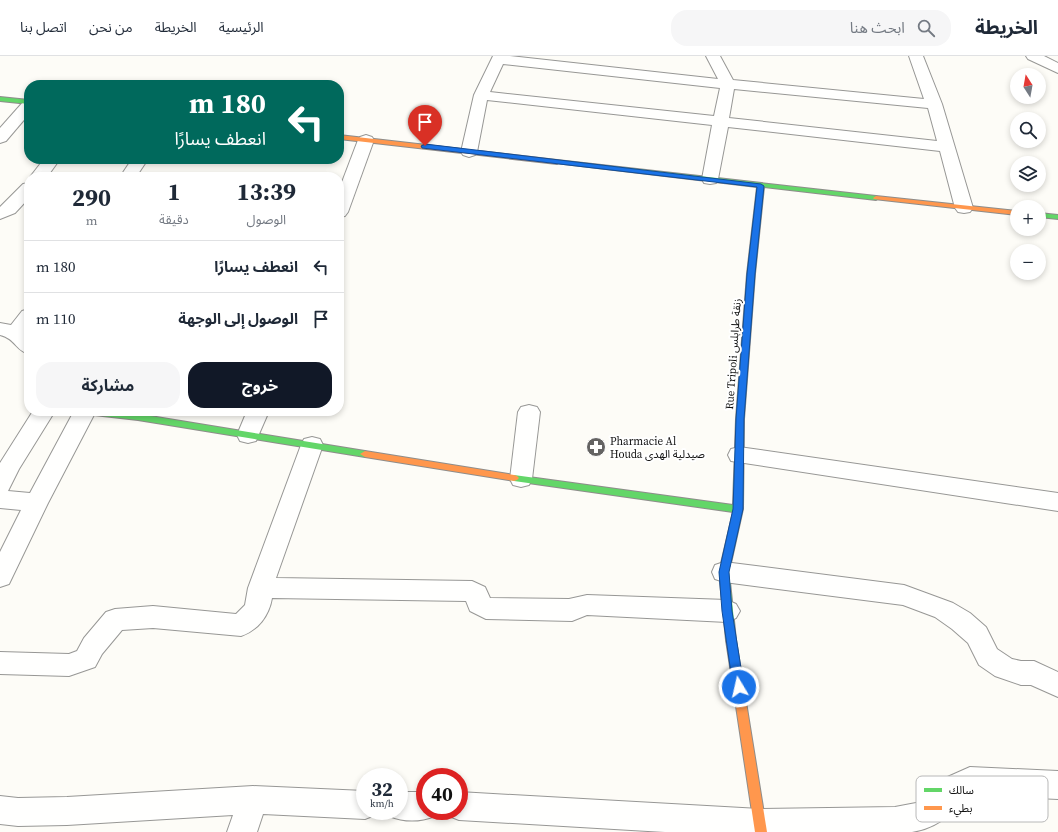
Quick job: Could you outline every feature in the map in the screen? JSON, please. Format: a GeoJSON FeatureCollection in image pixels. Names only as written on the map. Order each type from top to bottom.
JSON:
{"type":"FeatureCollection","features":[{"type":"Feature","properties":{"kind":"street"},"geometry":{"type":"LineString","coordinates":[[710,179],[728,84],[713,56]]}},
{"type":"Feature","properties":{"kind":"street"},"geometry":{"type":"LineString","coordinates":[[916,56],[934,104],[964,208]]}},
{"type":"Feature","properties":{"kind":"street"},"geometry":{"type":"LineString","coordinates":[[1034,56],[1058,69]]}},
{"type":"Feature","properties":{"kind":"street"},"geometry":{"type":"LineString","coordinates":[[469,152],[481,95],[500,57],[728,84],[934,104]]}},
{"type":"Feature","properties":{"kind":"street"},"geometry":{"type":"LineString","coordinates":[[481,95],[947,147]]}},
{"type":"Feature","properties":{"kind":"street"},"geometry":{"type":"LineString","coordinates":[[0,99],[24,102]]}},
{"type":"Feature","properties":{"kind":"street"},"geometry":{"type":"LineString","coordinates":[[0,138],[24,109]]}},
{"type":"Feature","properties":{"kind":"street"},"geometry":{"type":"LineString","coordinates":[[344,138],[761,186],[1010,212]]}},
{"type":"Feature","properties":{"kind":"street"},"geometry":{"type":"LineString","coordinates":[[344,199],[366,140]]}},
{"type":"Feature","properties":{"kind":"street"},"geometry":{"type":"LineString","coordinates":[[42,172],[48,164]]}},
{"type":"Feature","properties":{"kind":"street","name":"Rue Tripoli زنقة طرابلس"},"geometry":{"type":"LineString","coordinates":[[760,827],[727,611],[724,572],[738,509],[740,411],[751,274],[761,186]]}},
{"type":"Feature","properties":{"kind":"street"},"geometry":{"type":"LineString","coordinates":[[0,214],[8,209],[24,193]]}},
{"type":"Feature","properties":{"kind":"street"},"geometry":{"type":"LineString","coordinates":[[1046,216],[1058,217]]}},
{"type":"Feature","properties":{"kind":"street"},"geometry":{"type":"LineString","coordinates":[[15,336],[24,322]]}},
{"type":"Feature","properties":{"kind":"street"},"geometry":{"type":"LineString","coordinates":[[521,479],[529,412]]}},
{"type":"Feature","properties":{"kind":"street"},"geometry":{"type":"LineString","coordinates":[[3,473],[41,416]]}},
{"type":"Feature","properties":{"kind":"street"},"geometry":{"type":"LineString","coordinates":[[0,577],[36,503],[82,416]]}},
{"type":"Feature","properties":{"kind":"street"},"geometry":{"type":"LineString","coordinates":[[129,416],[521,479],[738,509]]}},
{"type":"Feature","properties":{"kind":"street"},"geometry":{"type":"LineString","coordinates":[[248,434],[256,416]]}},
{"type":"Feature","properties":{"kind":"street"},"geometry":{"type":"LineString","coordinates":[[0,663],[69,665],[86,659],[93,646],[115,620],[153,617],[241,625],[249,619],[259,605],[260,588],[312,446]]}},
{"type":"Feature","properties":{"kind":"street"},"geometry":{"type":"LineString","coordinates":[[739,455],[1058,502]]}},
{"type":"Feature","properties":{"kind":"street"},"geometry":{"type":"LineString","coordinates":[[0,499],[36,503]]}},
{"type":"Feature","properties":{"kind":"street"},"geometry":{"type":"LineString","coordinates":[[724,572],[904,595],[944,610],[961,621],[977,635],[988,657],[1004,668],[1021,673],[1034,673],[1058,686]]}},
{"type":"Feature","properties":{"kind":"street"},"geometry":{"type":"LineString","coordinates":[[260,588],[472,591],[476,594],[479,604],[486,608],[572,610],[578,606],[587,605],[727,611]]}},
{"type":"Feature","properties":{"kind":"street"},"geometry":{"type":"LineString","coordinates":[[1048,784],[1058,785]]}},
{"type":"Feature","properties":{"kind":"street"},"geometry":{"type":"LineString","coordinates":[[0,810],[18,812],[67,811],[253,800],[356,805]]}},
{"type":"Feature","properties":{"kind":"street"},"geometry":{"type":"LineString","coordinates":[[242,832],[253,800]]}},
{"type":"Feature","properties":{"kind":"street"},"geometry":{"type":"LineString","coordinates":[[468,807],[760,827],[895,821],[916,817]]}},
{"type":"Feature","properties":{"kind":"traffic: fast"},"geometry":{"type":"LineString","coordinates":[[0,99],[24,101]]}},
{"type":"Feature","properties":{"kind":"traffic: fast"},"geometry":{"type":"LineString","coordinates":[[557,162],[876,198]]}},
{"type":"Feature","properties":{"kind":"traffic: fast"},"geometry":{"type":"LineString","coordinates":[[731,640],[724,572],[738,509],[740,419],[751,274],[761,186]]}},
{"type":"Feature","properties":{"kind":"traffic: fast"},"geometry":{"type":"LineString","coordinates":[[1046,216],[1058,217]]}},
{"type":"Feature","properties":{"kind":"traffic: fast"},"geometry":{"type":"LineString","coordinates":[[129,416],[365,454]]}},
{"type":"Feature","properties":{"kind":"traffic: fast"},"geometry":{"type":"LineString","coordinates":[[514,478],[738,509]]}},
{"type":"Feature","properties":{"kind":"traffic: slow"},"geometry":{"type":"LineString","coordinates":[[344,138],[557,162]]}},
{"type":"Feature","properties":{"kind":"traffic: slow"},"geometry":{"type":"LineString","coordinates":[[876,198],[1010,212]]}},
{"type":"Feature","properties":{"kind":"traffic: slow"},"geometry":{"type":"LineString","coordinates":[[365,454],[514,478]]}},
{"type":"Feature","properties":{"kind":"traffic: slow"},"geometry":{"type":"LineString","coordinates":[[731,640],[761,832]]}},
{"type":"Feature","properties":{"kind":"place","name":"Pharmacie Al Houda صيدلية الهدى"},"geometry":{"type":"Point","coordinates":[596,447]}},
{"type":"Feature","properties":{"kind":"route"},"geometry":{"type":"LineString","coordinates":[[425,146],[761,186],[751,274],[740,419],[738,509],[724,572],[727,611],[739,687]]}}]}
